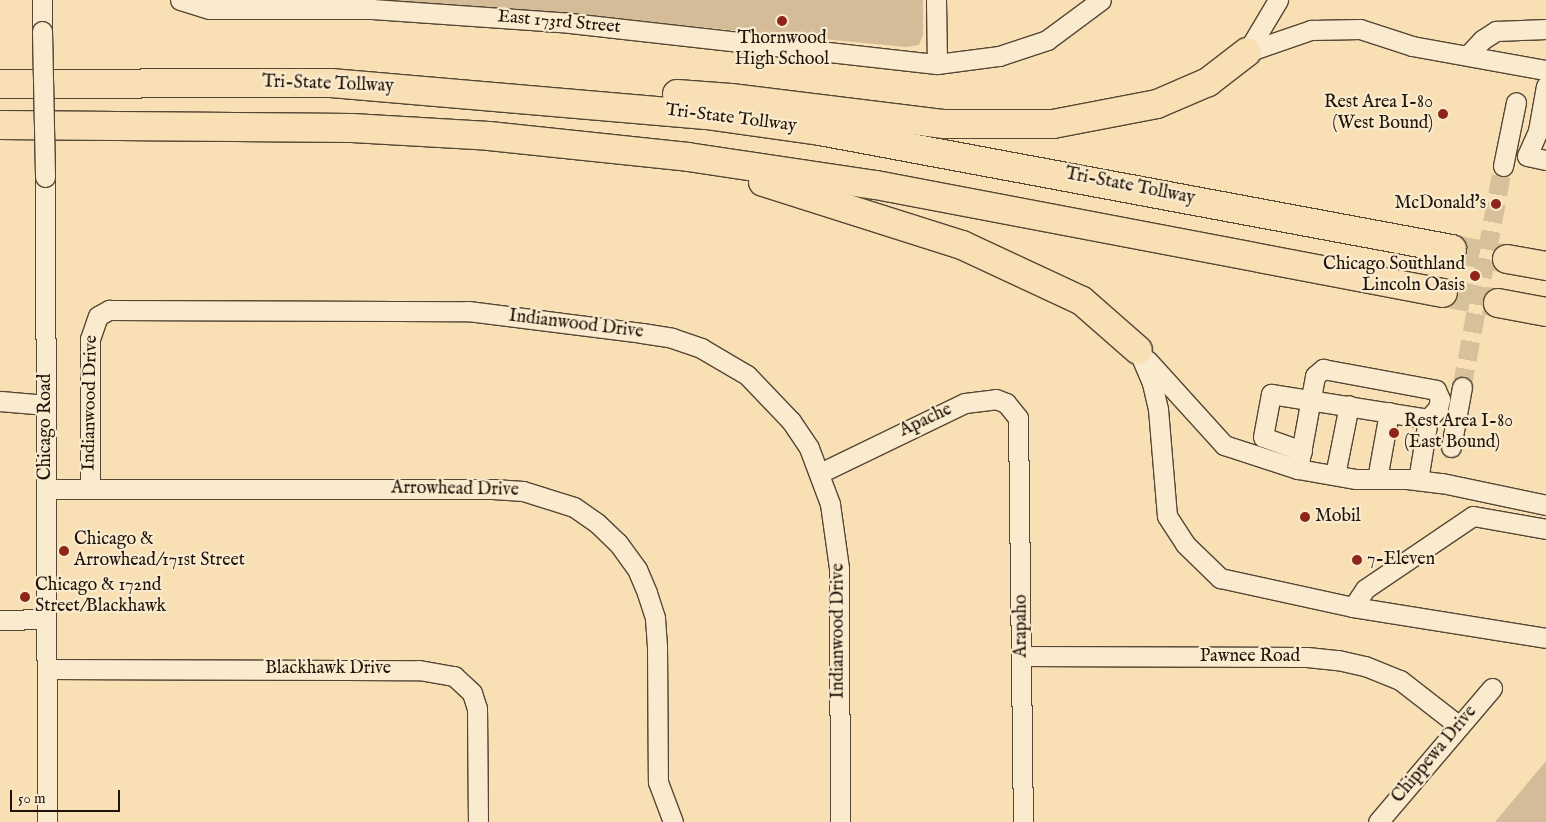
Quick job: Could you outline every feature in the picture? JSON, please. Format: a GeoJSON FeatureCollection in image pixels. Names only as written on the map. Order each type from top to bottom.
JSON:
{"type":"FeatureCollection","features":[{"type":"Feature","properties":{"kind":"highway"},"geometry":{"type":"LineString","coordinates":[[516,96],[596,89],[731,98],[944,124],[1024,126],[1053,124],[1157,104],[1208,82],[1247,52]]}},
{"type":"Feature","properties":{"kind":"highway","name":"Tri-State Tollway"},"geometry":{"type":"LineString","coordinates":[[0,84],[332,83],[516,96],[706,115],[820,131],[1452,249]]}},
{"type":"Feature","properties":{"kind":"highway"},"geometry":{"type":"LineString","coordinates":[[0,125],[352,128],[489,136],[688,157],[876,185],[1443,293]]}},
{"type":"Feature","properties":{"kind":"highway"},"geometry":{"type":"LineString","coordinates":[[688,157],[962,245],[1082,301],[1138,350]]}},
{"type":"Feature","properties":{"kind":"highway"},"geometry":{"type":"LineString","coordinates":[[1507,259],[1546,266]]}},
{"type":"Feature","properties":{"kind":"highway"},"geometry":{"type":"LineString","coordinates":[[1498,303],[1546,312]]}},
{"type":"Feature","properties":{"kind":"street","name":"Chicago Road"},"geometry":{"type":"LineString","coordinates":[[42,0],[45,177],[47,822]]}},
{"type":"Feature","properties":{"kind":"street","name":"East 173rd Street"},"geometry":{"type":"LineString","coordinates":[[180,0],[210,9],[372,9],[570,23],[937,64],[999,56],[1047,40],[1101,0]]}},
{"type":"Feature","properties":{"kind":"street"},"geometry":{"type":"LineString","coordinates":[[936,0],[937,64]]}},
{"type":"Feature","properties":{"kind":"street"},"geometry":{"type":"LineString","coordinates":[[1247,52],[1278,0]]}},
{"type":"Feature","properties":{"kind":"street"},"geometry":{"type":"LineString","coordinates":[[1247,52],[1311,30],[1360,29],[1412,46],[1469,54],[1546,70]]}},
{"type":"Feature","properties":{"kind":"street"},"geometry":{"type":"LineString","coordinates":[[1469,54],[1482,40],[1496,31],[1546,29]]}},
{"type":"Feature","properties":{"kind":"street"},"geometry":{"type":"LineString","coordinates":[[1546,86],[1542,132],[1527,156],[1546,160]]}},
{"type":"Feature","properties":{"kind":"street"},"geometry":{"type":"LineString","coordinates":[[1503,166],[1516,102]]}},
{"type":"Feature","properties":{"kind":"street","name":"Indianwood Drive"},"geometry":{"type":"LineString","coordinates":[[90,489],[90,339],[98,316],[119,308],[428,308],[672,338],[701,348],[747,375],[791,421],[820,472],[830,504],[839,568],[840,822]]}},
{"type":"Feature","properties":{"kind":"street"},"geometry":{"type":"LineString","coordinates":[[1138,350],[1224,444],[1300,460]]}},
{"type":"Feature","properties":{"kind":"street"},"geometry":{"type":"LineString","coordinates":[[1138,350],[1152,383],[1158,408],[1167,516],[1184,544],[1220,578],[1353,607],[1546,638]]}},
{"type":"Feature","properties":{"kind":"street"},"geometry":{"type":"LineString","coordinates":[[1300,460],[1315,376],[1323,369],[1436,390],[1440,399],[1438,408],[1428,419],[1418,480]]}},
{"type":"Feature","properties":{"kind":"street"},"geometry":{"type":"LineString","coordinates":[[1451,448],[1462,387]]}},
{"type":"Feature","properties":{"kind":"street"},"geometry":{"type":"LineString","coordinates":[[1428,419],[1311,398],[1270,394],[1262,432],[1266,441],[1300,460],[1336,475],[1418,480],[1546,505]]}},
{"type":"Feature","properties":{"kind":"street","name":"Apache"},"geometry":{"type":"LineString","coordinates":[[820,472],[945,411],[982,399],[1006,403],[1018,418],[1021,430]]}},
{"type":"Feature","properties":{"kind":"street"},"geometry":{"type":"LineString","coordinates":[[0,401],[46,405]]}},
{"type":"Feature","properties":{"kind":"street"},"geometry":{"type":"LineString","coordinates":[[1336,475],[1349,405]]}},
{"type":"Feature","properties":{"kind":"street"},"geometry":{"type":"LineString","coordinates":[[1377,479],[1389,412]]}},
{"type":"Feature","properties":{"kind":"street","name":"Arapaho"},"geometry":{"type":"LineString","coordinates":[[1021,430],[1023,822]]}},
{"type":"Feature","properties":{"kind":"street","name":"Arrowhead Drive"},"geometry":{"type":"LineString","coordinates":[[46,489],[493,489],[523,491],[574,507],[597,523],[618,543],[637,569],[652,609],[657,646],[658,782],[673,822]]}},
{"type":"Feature","properties":{"kind":"street"},"geometry":{"type":"LineString","coordinates":[[1353,607],[1365,589],[1473,516],[1546,529]]}},
{"type":"Feature","properties":{"kind":"street"},"geometry":{"type":"LineString","coordinates":[[0,620],[46,619]]}},
{"type":"Feature","properties":{"kind":"street","name":"Pawnee Road"},"geometry":{"type":"LineString","coordinates":[[1022,656],[1307,657],[1338,660],[1365,666],[1400,680],[1458,726]]}},
{"type":"Feature","properties":{"kind":"street","name":"Blackhawk Drive"},"geometry":{"type":"LineString","coordinates":[[47,669],[420,670],[454,676],[472,693],[477,708],[478,822]]}},
{"type":"Feature","properties":{"kind":"street","name":"Chippewa Drive"},"geometry":{"type":"LineString","coordinates":[[1378,822],[1492,688]]}},
{"type":"Feature","properties":{"kind":"shaded area","name":"Thornwood High School"},"geometry":{"type":"Polygon","coordinates":[[[349,0],[923,0],[923,35],[919,45],[906,47],[505,8],[349,0]]]}},
{"type":"Feature","properties":{"kind":"shaded area"},"geometry":{"type":"Polygon","coordinates":[[[1546,761],[1546,822],[1495,822],[1546,761]]]}},
{"type":"Feature","properties":{"kind":"tunnel"},"geometry":{"type":"LineString","coordinates":[[1462,387],[1503,166]]}},
{"type":"Feature","properties":{"kind":"tunnel"},"geometry":{"type":"LineString","coordinates":[[1452,249],[1507,259]]}},
{"type":"Feature","properties":{"kind":"tunnel"},"geometry":{"type":"LineString","coordinates":[[1443,293],[1498,303]]}},
{"type":"Feature","properties":{"kind":"place","name":"Thornwood High School"},"geometry":{"type":"Point","coordinates":[782,21]}},
{"type":"Feature","properties":{"kind":"place","name":"Rest Area I-80 (West Bound)"},"geometry":{"type":"Point","coordinates":[1443,114]}},
{"type":"Feature","properties":{"kind":"place","name":"McDonald's"},"geometry":{"type":"Point","coordinates":[1496,204]}},
{"type":"Feature","properties":{"kind":"place","name":"Chicago Southland Lincoln Oasis"},"geometry":{"type":"Point","coordinates":[1475,276]}},
{"type":"Feature","properties":{"kind":"place","name":"Rest Area I-80 (East Bound)"},"geometry":{"type":"Point","coordinates":[1394,433]}},
{"type":"Feature","properties":{"kind":"place","name":"Mobil"},"geometry":{"type":"Point","coordinates":[1305,517]}},
{"type":"Feature","properties":{"kind":"place","name":"Chicago & Arrowhead/171st Street"},"geometry":{"type":"Point","coordinates":[64,551]}},
{"type":"Feature","properties":{"kind":"place","name":"7-Eleven"},"geometry":{"type":"Point","coordinates":[1357,560]}},
{"type":"Feature","properties":{"kind":"place","name":"Chicago & 172nd Street/Blackhawk"},"geometry":{"type":"Point","coordinates":[25,597]}}]}
